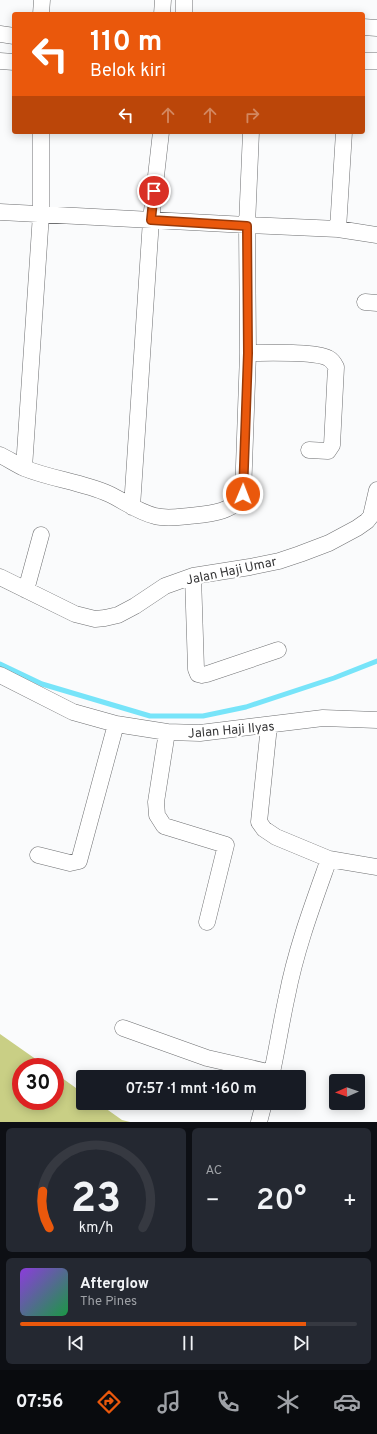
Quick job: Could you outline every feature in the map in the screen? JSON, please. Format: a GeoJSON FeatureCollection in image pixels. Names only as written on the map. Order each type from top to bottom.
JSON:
{"type":"FeatureCollection","features":[{"type":"Feature","properties":{"kind":"street"},"geometry":{"type":"LineString","coordinates":[[41,12],[42,0]]}},
{"type":"Feature","properties":{"kind":"street"},"geometry":{"type":"LineString","coordinates":[[162,12],[163,0]]}},
{"type":"Feature","properties":{"kind":"street"},"geometry":{"type":"LineString","coordinates":[[184,0],[184,12]]}},
{"type":"Feature","properties":{"kind":"street"},"geometry":{"type":"LineString","coordinates":[[365,27],[377,28]]}},
{"type":"Feature","properties":{"kind":"street"},"geometry":{"type":"LineString","coordinates":[[0,34],[12,36]]}},
{"type":"Feature","properties":{"kind":"street"},"geometry":{"type":"LineString","coordinates":[[0,61],[12,62]]}},
{"type":"Feature","properties":{"kind":"street"},"geometry":{"type":"LineString","coordinates":[[365,61],[377,62]]}},
{"type":"Feature","properties":{"kind":"street"},"geometry":{"type":"LineString","coordinates":[[24,468],[41,214],[41,134]]}},
{"type":"Feature","properties":{"kind":"street"},"geometry":{"type":"LineString","coordinates":[[132,507],[151,220],[161,134]]}},
{"type":"Feature","properties":{"kind":"street"},"geometry":{"type":"LineString","coordinates":[[0,455],[24,468],[108,494],[132,507],[156,516],[178,517],[212,513],[231,506],[241,498],[243,494],[248,353],[247,226],[252,134]]}},
{"type":"Feature","properties":{"kind":"street"},"geometry":{"type":"LineString","coordinates":[[338,229],[344,134]]}},
{"type":"Feature","properties":{"kind":"street"},"geometry":{"type":"LineString","coordinates":[[0,212],[247,226],[338,229],[377,235]]}},
{"type":"Feature","properties":{"kind":"street"},"geometry":{"type":"LineString","coordinates":[[248,353],[314,354],[328,358],[334,363],[336,367],[332,444],[328,451],[309,450]]}},
{"type":"Feature","properties":{"kind":"street","name":"Jalan Haji Umar"},"geometry":{"type":"LineString","coordinates":[[0,577],[75,614],[95,619],[118,615],[135,606],[165,586],[193,576],[250,568],[278,561],[329,542],[357,528],[367,521],[371,516],[377,490]]}},
{"type":"Feature","properties":{"kind":"street"},"geometry":{"type":"LineString","coordinates":[[26,590],[41,535]]}},
{"type":"Feature","properties":{"kind":"street"},"geometry":{"type":"LineString","coordinates":[[193,576],[196,669],[198,674],[207,674],[278,650]]}},
{"type":"Feature","properties":{"kind":"street","name":"Jalan Haji Ilyas"},"geometry":{"type":"LineString","coordinates":[[0,675],[73,712],[116,724],[167,732],[200,733],[269,726],[323,718],[377,720]]}},
{"type":"Feature","properties":{"kind":"street"},"geometry":{"type":"LineString","coordinates":[[38,855],[70,863],[79,861],[116,724]]}},
{"type":"Feature","properties":{"kind":"street"},"geometry":{"type":"LineString","coordinates":[[269,726],[259,822],[264,829],[276,837],[329,859],[377,867]]}},
{"type":"Feature","properties":{"kind":"street"},"geometry":{"type":"LineString","coordinates":[[167,732],[156,802],[157,815],[164,826],[226,845],[207,922]]}},
{"type":"Feature","properties":{"kind":"street"},"geometry":{"type":"LineString","coordinates":[[272,1070],[278,1048],[287,996],[298,952],[329,859]]}},
{"type":"Feature","properties":{"kind":"street"},"geometry":{"type":"LineString","coordinates":[[123,1028],[207,1058],[252,1070]]}},
{"type":"Feature","properties":{"kind":"street"},"geometry":{"type":"LineString","coordinates":[[259,1122],[262,1110]]}},
{"type":"Feature","properties":{"kind":"green space"},"geometry":{"type":"Polygon","coordinates":[[[0,1034],[34,1058],[12,1058],[12,1110],[64,1110],[64,1079],[76,1088],[76,1110],[108,1110],[122,1120],[130,1122],[0,1122],[0,1034]]]}},
{"type":"Feature","properties":{"kind":"waterway"},"geometry":{"type":"LineString","coordinates":[[0,664],[42,684],[150,716],[203,716],[246,707],[334,678],[377,661]]}},
{"type":"Feature","properties":{"kind":"route"},"geometry":{"type":"LineString","coordinates":[[154,191],[151,220],[247,226],[248,353],[243,494]]}}]}
